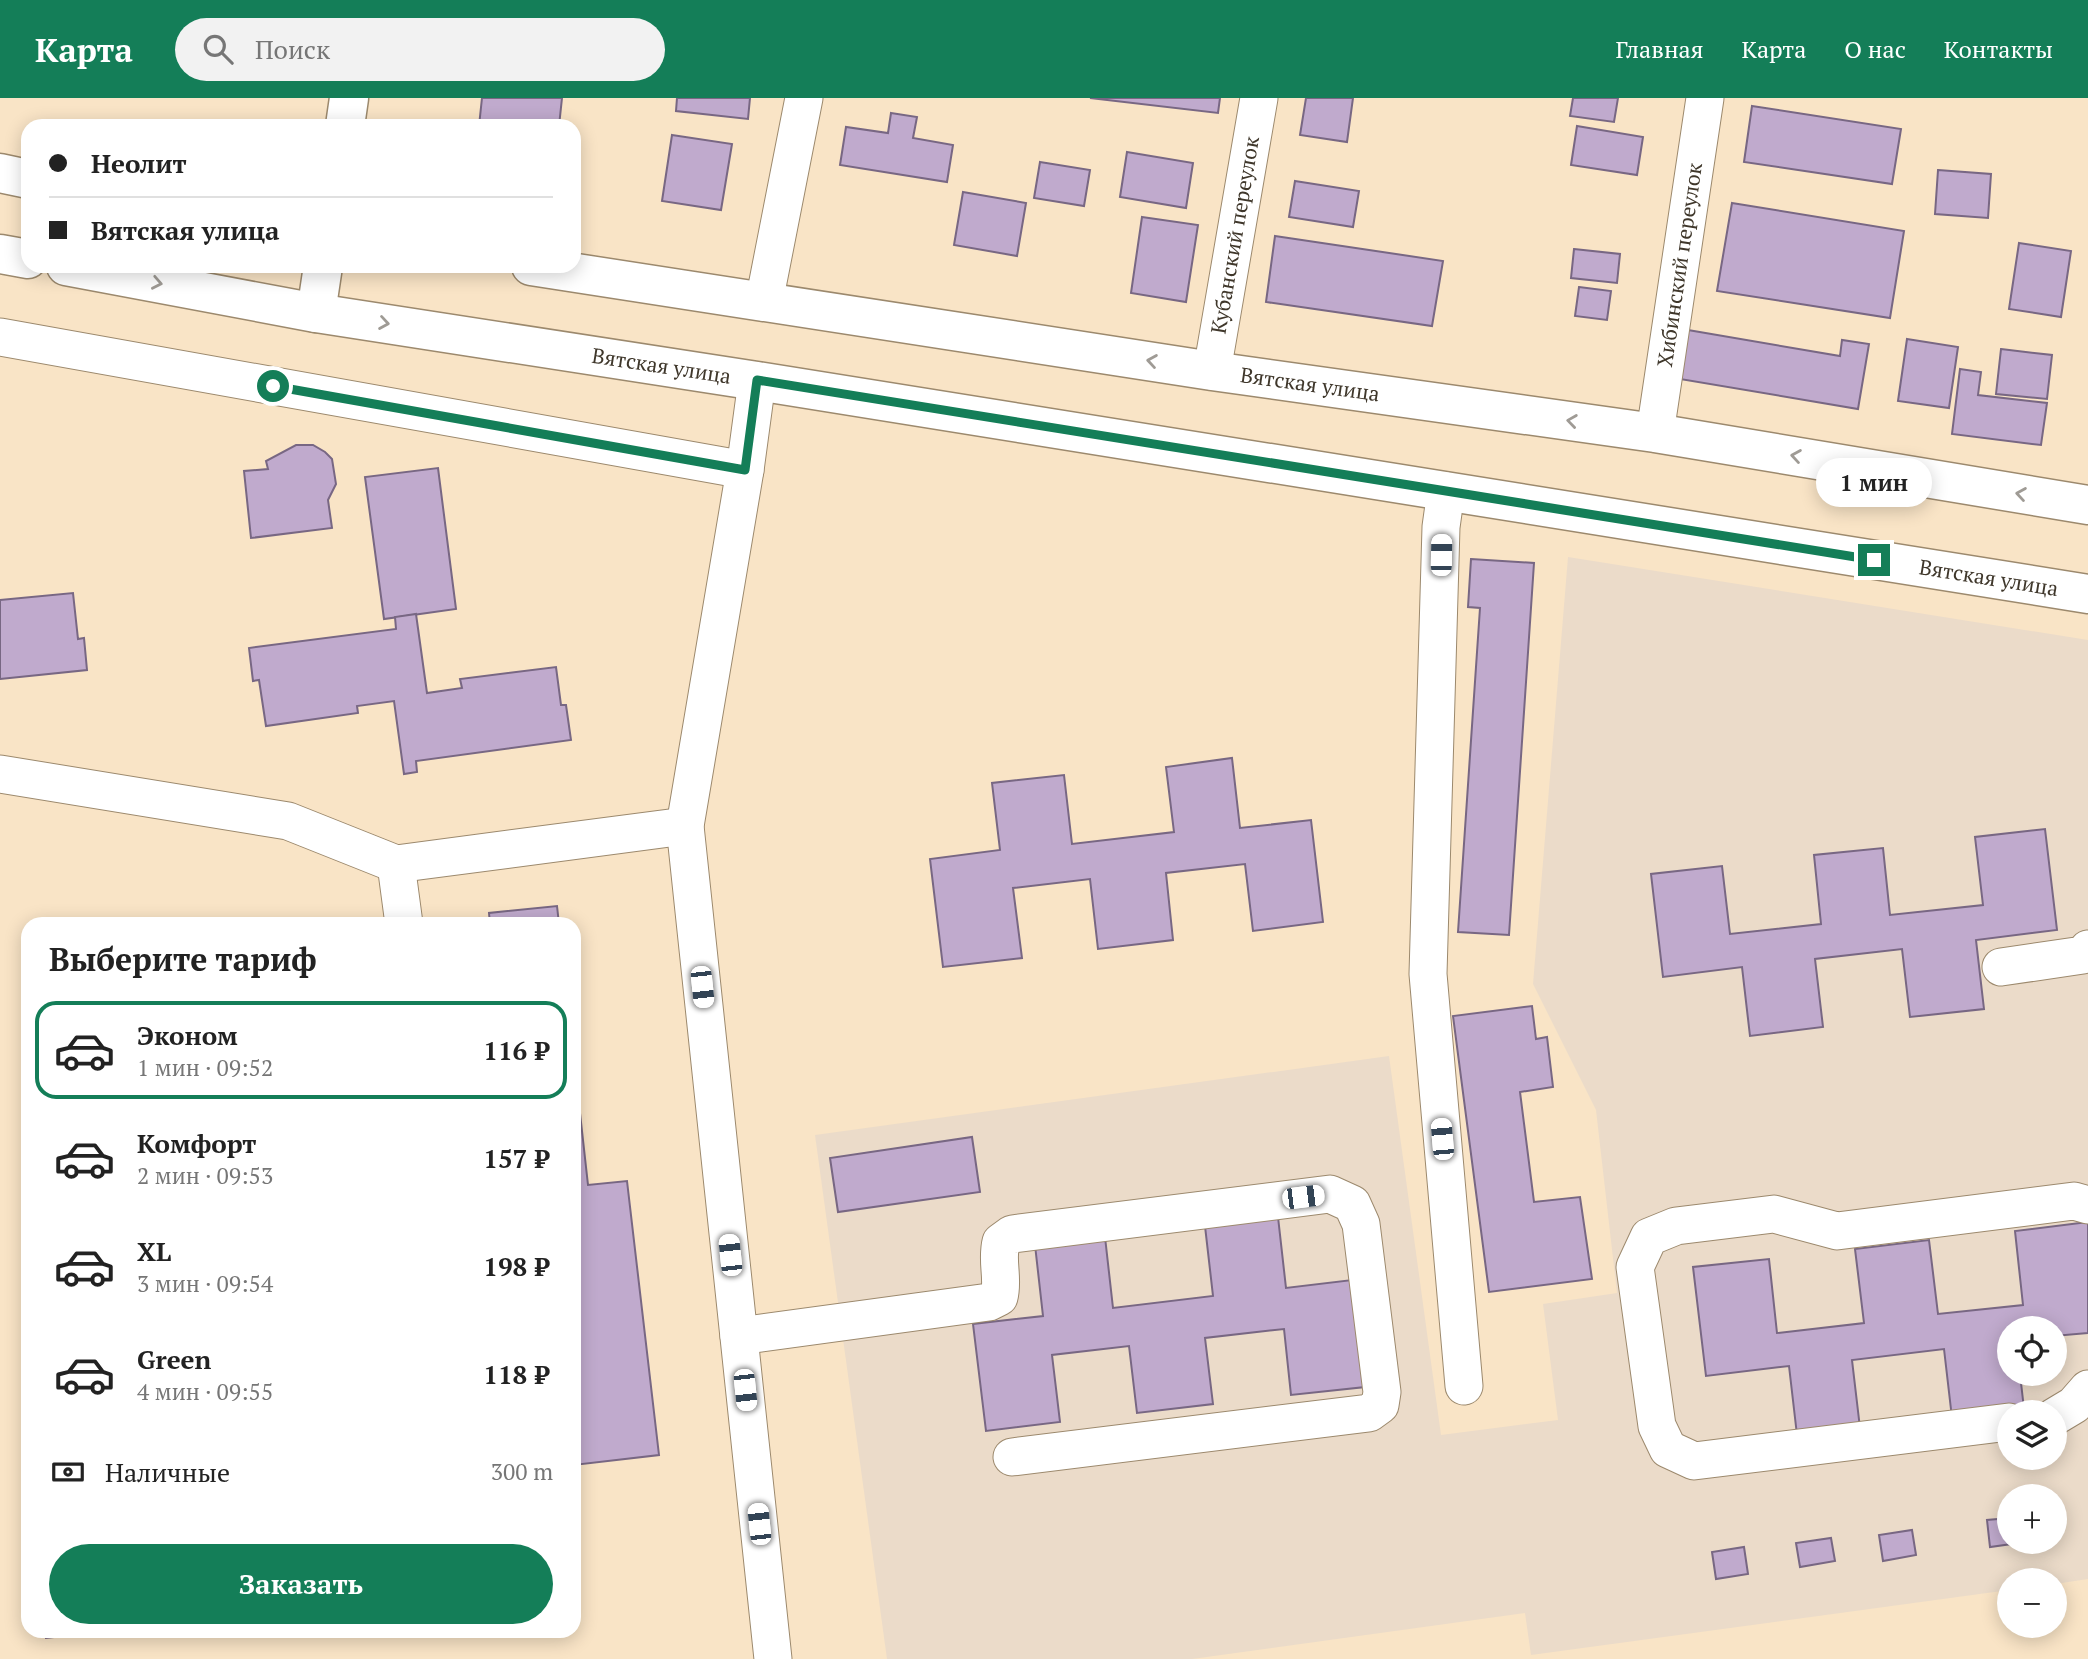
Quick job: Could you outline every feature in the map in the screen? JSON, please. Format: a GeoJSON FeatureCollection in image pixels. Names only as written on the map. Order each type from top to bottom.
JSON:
{"type":"FeatureCollection","features":[{"type":"Feature","properties":{"kind":"main road"},"geometry":{"type":"LineString","coordinates":[[346,119],[349,98]]}},
{"type":"Feature","properties":{"kind":"main road"},"geometry":{"type":"LineString","coordinates":[[0,173],[21,177]]}},
{"type":"Feature","properties":{"kind":"main road"},"geometry":{"type":"LineString","coordinates":[[0,254],[21,258]]}},
{"type":"Feature","properties":{"kind":"main road","name":"Вятская улица"},"geometry":{"type":"LineString","coordinates":[[103,273],[316,313],[757,380],[2088,594]]}},
{"type":"Feature","properties":{"kind":"main road"},"geometry":{"type":"LineString","coordinates":[[316,313],[322,273]]}},
{"type":"Feature","properties":{"kind":"main road","name":"Вятская улица"},"geometry":{"type":"LineString","coordinates":[[576,273],[1212,371],[1655,432],[2088,505]]}},
{"type":"Feature","properties":{"kind":"street"},"geometry":{"type":"LineString","coordinates":[[764,302],[804,98]]}},
{"type":"Feature","properties":{"kind":"street","name":"Кубанский переулок"},"geometry":{"type":"LineString","coordinates":[[1212,371],[1259,98]]}},
{"type":"Feature","properties":{"kind":"street","name":"Хибинский переулок"},"geometry":{"type":"LineString","coordinates":[[1655,432],[1705,98]]}},
{"type":"Feature","properties":{"kind":"street"},"geometry":{"type":"LineString","coordinates":[[0,337],[745,470]]}},
{"type":"Feature","properties":{"kind":"street"},"geometry":{"type":"LineString","coordinates":[[757,380],[745,470],[685,826],[773,1659]]}},
{"type":"Feature","properties":{"kind":"street"},"geometry":{"type":"LineString","coordinates":[[1446,491],[1441,527],[1428,974],[1464,1386]]}},
{"type":"Feature","properties":{"kind":"street"},"geometry":{"type":"LineString","coordinates":[[0,774],[288,821],[396,864],[685,826]]}},
{"type":"Feature","properties":{"kind":"street"},"geometry":{"type":"LineString","coordinates":[[396,864],[403,917]]}},
{"type":"Feature","properties":{"kind":"street"},"geometry":{"type":"LineString","coordinates":[[2001,967],[2083,955],[2088,949]]}},
{"type":"Feature","properties":{"kind":"street"},"geometry":{"type":"LineString","coordinates":[[739,1336],[989,1302],[999,1297],[1001,1287],[998,1256],[1001,1242],[1013,1234],[1329,1194],[1352,1203],[1361,1224],[1382,1392],[1380,1405],[1369,1413],[1012,1457]]}},
{"type":"Feature","properties":{"kind":"street"},"geometry":{"type":"LineString","coordinates":[[1997,1423],[1694,1461],[1668,1449],[1657,1426],[1635,1267],[1649,1237],[1676,1226],[1774,1214],[1838,1231],[2074,1201],[2088,1205]]}},
{"type":"Feature","properties":{"kind":"street"},"geometry":{"type":"LineString","coordinates":[[2067,1409],[2088,1389]]}},
{"type":"Feature","properties":{"kind":"shaded area"},"geometry":{"type":"Polygon","coordinates":[[[1568,557],[2088,640],[2088,1579],[2067,1582],[2067,1568],[1997,1568],[1997,1592],[1531,1655],[1525,1613],[1192,1659],[887,1659],[815,1135],[1389,1056],[1441,1435],[1558,1420],[1543,1304],[1617,1293],[1596,1110],[1533,984],[1568,557]]]}},
{"type":"Feature","properties":{"kind":"building"},"geometry":{"type":"Polygon","coordinates":[[[482,98],[562,98],[560,119],[480,119],[482,98]]]}},
{"type":"Feature","properties":{"kind":"building"},"geometry":{"type":"Polygon","coordinates":[[[677,98],[750,98],[748,119],[676,111],[677,98]]]}},
{"type":"Feature","properties":{"kind":"building"},"geometry":{"type":"Polygon","coordinates":[[[1090,98],[1220,98],[1218,113],[1090,98]]]}},
{"type":"Feature","properties":{"kind":"building"},"geometry":{"type":"Polygon","coordinates":[[[1306,98],[1353,98],[1347,142],[1300,135],[1306,98]]]}},
{"type":"Feature","properties":{"kind":"building"},"geometry":{"type":"Polygon","coordinates":[[[1573,98],[1618,98],[1614,122],[1570,116],[1573,98]]]}},
{"type":"Feature","properties":{"kind":"building"},"geometry":{"type":"Polygon","coordinates":[[[1752,106],[1901,129],[1892,184],[1744,162],[1752,106]]]}},
{"type":"Feature","properties":{"kind":"building"},"geometry":{"type":"Polygon","coordinates":[[[891,113],[917,117],[913,138],[953,145],[947,182],[840,165],[846,127],[888,133],[891,113]]]}},
{"type":"Feature","properties":{"kind":"building"},"geometry":{"type":"Polygon","coordinates":[[[1577,126],[1643,137],[1637,175],[1571,165],[1577,126]]]}},
{"type":"Feature","properties":{"kind":"building"},"geometry":{"type":"Polygon","coordinates":[[[672,135],[732,144],[721,210],[662,201],[672,135]]]}},
{"type":"Feature","properties":{"kind":"building"},"geometry":{"type":"Polygon","coordinates":[[[1127,152],[1193,163],[1186,208],[1120,197],[1127,152]]]}},
{"type":"Feature","properties":{"kind":"building"},"geometry":{"type":"Polygon","coordinates":[[[1040,162],[1090,170],[1084,206],[1034,198],[1040,162]]]}},
{"type":"Feature","properties":{"kind":"building"},"geometry":{"type":"Polygon","coordinates":[[[1938,170],[1991,174],[1988,218],[1935,214],[1938,170]]]}},
{"type":"Feature","properties":{"kind":"building"},"geometry":{"type":"Polygon","coordinates":[[[1295,181],[1359,191],[1353,227],[1289,217],[1295,181]]]}},
{"type":"Feature","properties":{"kind":"building"},"geometry":{"type":"Polygon","coordinates":[[[963,192],[1026,203],[1017,256],[954,245],[963,192]]]}},
{"type":"Feature","properties":{"kind":"building"},"geometry":{"type":"Polygon","coordinates":[[[1732,203],[1904,231],[1890,318],[1717,291],[1732,203]]]}},
{"type":"Feature","properties":{"kind":"building"},"geometry":{"type":"Polygon","coordinates":[[[1142,217],[1198,225],[1186,302],[1131,293],[1142,217]]]}},
{"type":"Feature","properties":{"kind":"building"},"geometry":{"type":"Polygon","coordinates":[[[1275,236],[1443,261],[1432,326],[1266,302],[1275,236]]]}},
{"type":"Feature","properties":{"kind":"building"},"geometry":{"type":"Polygon","coordinates":[[[2019,243],[2071,251],[2061,317],[2009,309],[2019,243]]]}},
{"type":"Feature","properties":{"kind":"building"},"geometry":{"type":"Polygon","coordinates":[[[1574,249],[1620,254],[1617,283],[1571,278],[1574,249]]]}},
{"type":"Feature","properties":{"kind":"building"},"geometry":{"type":"Polygon","coordinates":[[[1579,287],[1611,291],[1607,320],[1575,316],[1579,287]]]}},
{"type":"Feature","properties":{"kind":"building"},"geometry":{"type":"Polygon","coordinates":[[[1688,330],[1840,356],[1842,340],[1869,344],[1858,409],[1680,379],[1688,330]]]}},
{"type":"Feature","properties":{"kind":"building"},"geometry":{"type":"Polygon","coordinates":[[[1907,339],[1958,347],[1949,408],[1898,401],[1907,339]]]}},
{"type":"Feature","properties":{"kind":"building"},"geometry":{"type":"Polygon","coordinates":[[[2001,349],[2052,355],[2047,399],[1996,394],[2001,349]]]}},
{"type":"Feature","properties":{"kind":"building"},"geometry":{"type":"Polygon","coordinates":[[[1960,369],[1981,372],[1978,395],[2047,403],[2041,445],[1952,434],[1960,369]]]}},
{"type":"Feature","properties":{"kind":"building"},"geometry":{"type":"Polygon","coordinates":[[[296,445],[313,445],[332,459],[336,484],[328,500],[332,528],[251,538],[244,471],[268,469],[266,461],[296,445]]]}},
{"type":"Feature","properties":{"kind":"building"},"geometry":{"type":"Polygon","coordinates":[[[438,468],[456,609],[384,619],[365,477],[438,468]]]}},
{"type":"Feature","properties":{"kind":"building"},"geometry":{"type":"Polygon","coordinates":[[[1471,559],[1534,563],[1509,935],[1458,932],[1480,608],[1468,607],[1471,559]]]}},
{"type":"Feature","properties":{"kind":"building"},"geometry":{"type":"Polygon","coordinates":[[[73,593],[78,639],[84,638],[87,670],[0,679],[0,600],[73,593]]]}},
{"type":"Feature","properties":{"kind":"building"},"geometry":{"type":"Polygon","coordinates":[[[416,614],[427,693],[462,688],[460,679],[556,667],[561,705],[566,705],[571,740],[416,761],[417,772],[404,774],[394,701],[357,706],[358,713],[266,726],[259,680],[253,681],[249,648],[396,629],[395,617],[416,614]]]}},
{"type":"Feature","properties":{"kind":"building"},"geometry":{"type":"Polygon","coordinates":[[[1232,758],[1240,828],[1311,820],[1323,922],[1253,931],[1245,864],[1166,873],[1173,940],[1098,949],[1090,879],[1013,888],[1022,958],[943,967],[930,859],[1000,850],[992,783],[1064,775],[1072,844],[1174,832],[1166,767],[1232,758]]]}},
{"type":"Feature","properties":{"kind":"building"},"geometry":{"type":"Polygon","coordinates":[[[2045,829],[2057,930],[1976,940],[1984,1009],[1910,1017],[1902,949],[1815,959],[1823,1027],[1750,1036],[1742,967],[1663,977],[1651,874],[1722,866],[1730,934],[1821,924],[1814,855],[1883,848],[1890,915],[1983,905],[1975,837],[2045,829]]]}},
{"type":"Feature","properties":{"kind":"building"},"geometry":{"type":"Polygon","coordinates":[[[557,906],[558,917],[489,917],[489,913],[557,906]]]}},
{"type":"Feature","properties":{"kind":"building"},"geometry":{"type":"Polygon","coordinates":[[[1532,1006],[1536,1039],[1547,1037],[1553,1087],[1520,1092],[1534,1202],[1580,1197],[1592,1279],[1489,1292],[1453,1016],[1532,1006]]]}},
{"type":"Feature","properties":{"kind":"building"},"geometry":{"type":"Polygon","coordinates":[[[581,1122],[588,1185],[627,1181],[659,1455],[581,1464],[581,1122]]]}},
{"type":"Feature","properties":{"kind":"building"},"geometry":{"type":"Polygon","coordinates":[[[972,1137],[980,1192],[838,1212],[830,1158],[972,1137]]]}},
{"type":"Feature","properties":{"kind":"building"},"geometry":{"type":"Polygon","coordinates":[[[1278,1217],[1286,1288],[1352,1280],[1365,1387],[1291,1395],[1284,1329],[1205,1338],[1213,1404],[1137,1413],[1129,1346],[1052,1355],[1060,1422],[986,1431],[973,1324],[1043,1316],[1035,1245],[1105,1237],[1113,1308],[1213,1296],[1205,1226],[1278,1217]]]}},
{"type":"Feature","properties":{"kind":"building"},"geometry":{"type":"Polygon","coordinates":[[[2088,1222],[2088,1333],[2067,1335],[2067,1316],[1997,1316],[1997,1386],[2021,1386],[2023,1400],[1997,1400],[1997,1412],[1952,1418],[1944,1349],[1852,1360],[1860,1428],[1797,1435],[1789,1366],[1706,1376],[1693,1267],[1769,1259],[1777,1333],[1864,1323],[1855,1249],[1929,1240],[1938,1314],[2023,1305],[2015,1231],[2088,1222]]]}},
{"type":"Feature","properties":{"kind":"building"},"geometry":{"type":"Polygon","coordinates":[[[1997,1519],[1997,1546],[1990,1547],[1987,1520],[1997,1519]]]}},
{"type":"Feature","properties":{"kind":"building"},"geometry":{"type":"Polygon","coordinates":[[[1912,1530],[1916,1555],[1883,1561],[1879,1535],[1912,1530]]]}},
{"type":"Feature","properties":{"kind":"building"},"geometry":{"type":"Polygon","coordinates":[[[1831,1538],[1835,1561],[1800,1567],[1796,1543],[1831,1538]]]}},
{"type":"Feature","properties":{"kind":"building"},"geometry":{"type":"Polygon","coordinates":[[[1744,1547],[1748,1574],[1716,1579],[1712,1552],[1744,1547]]]}},
{"type":"Feature","properties":{"kind":"route"},"geometry":{"type":"LineString","coordinates":[[273,386],[745,470],[757,380],[1874,560]]}}]}
